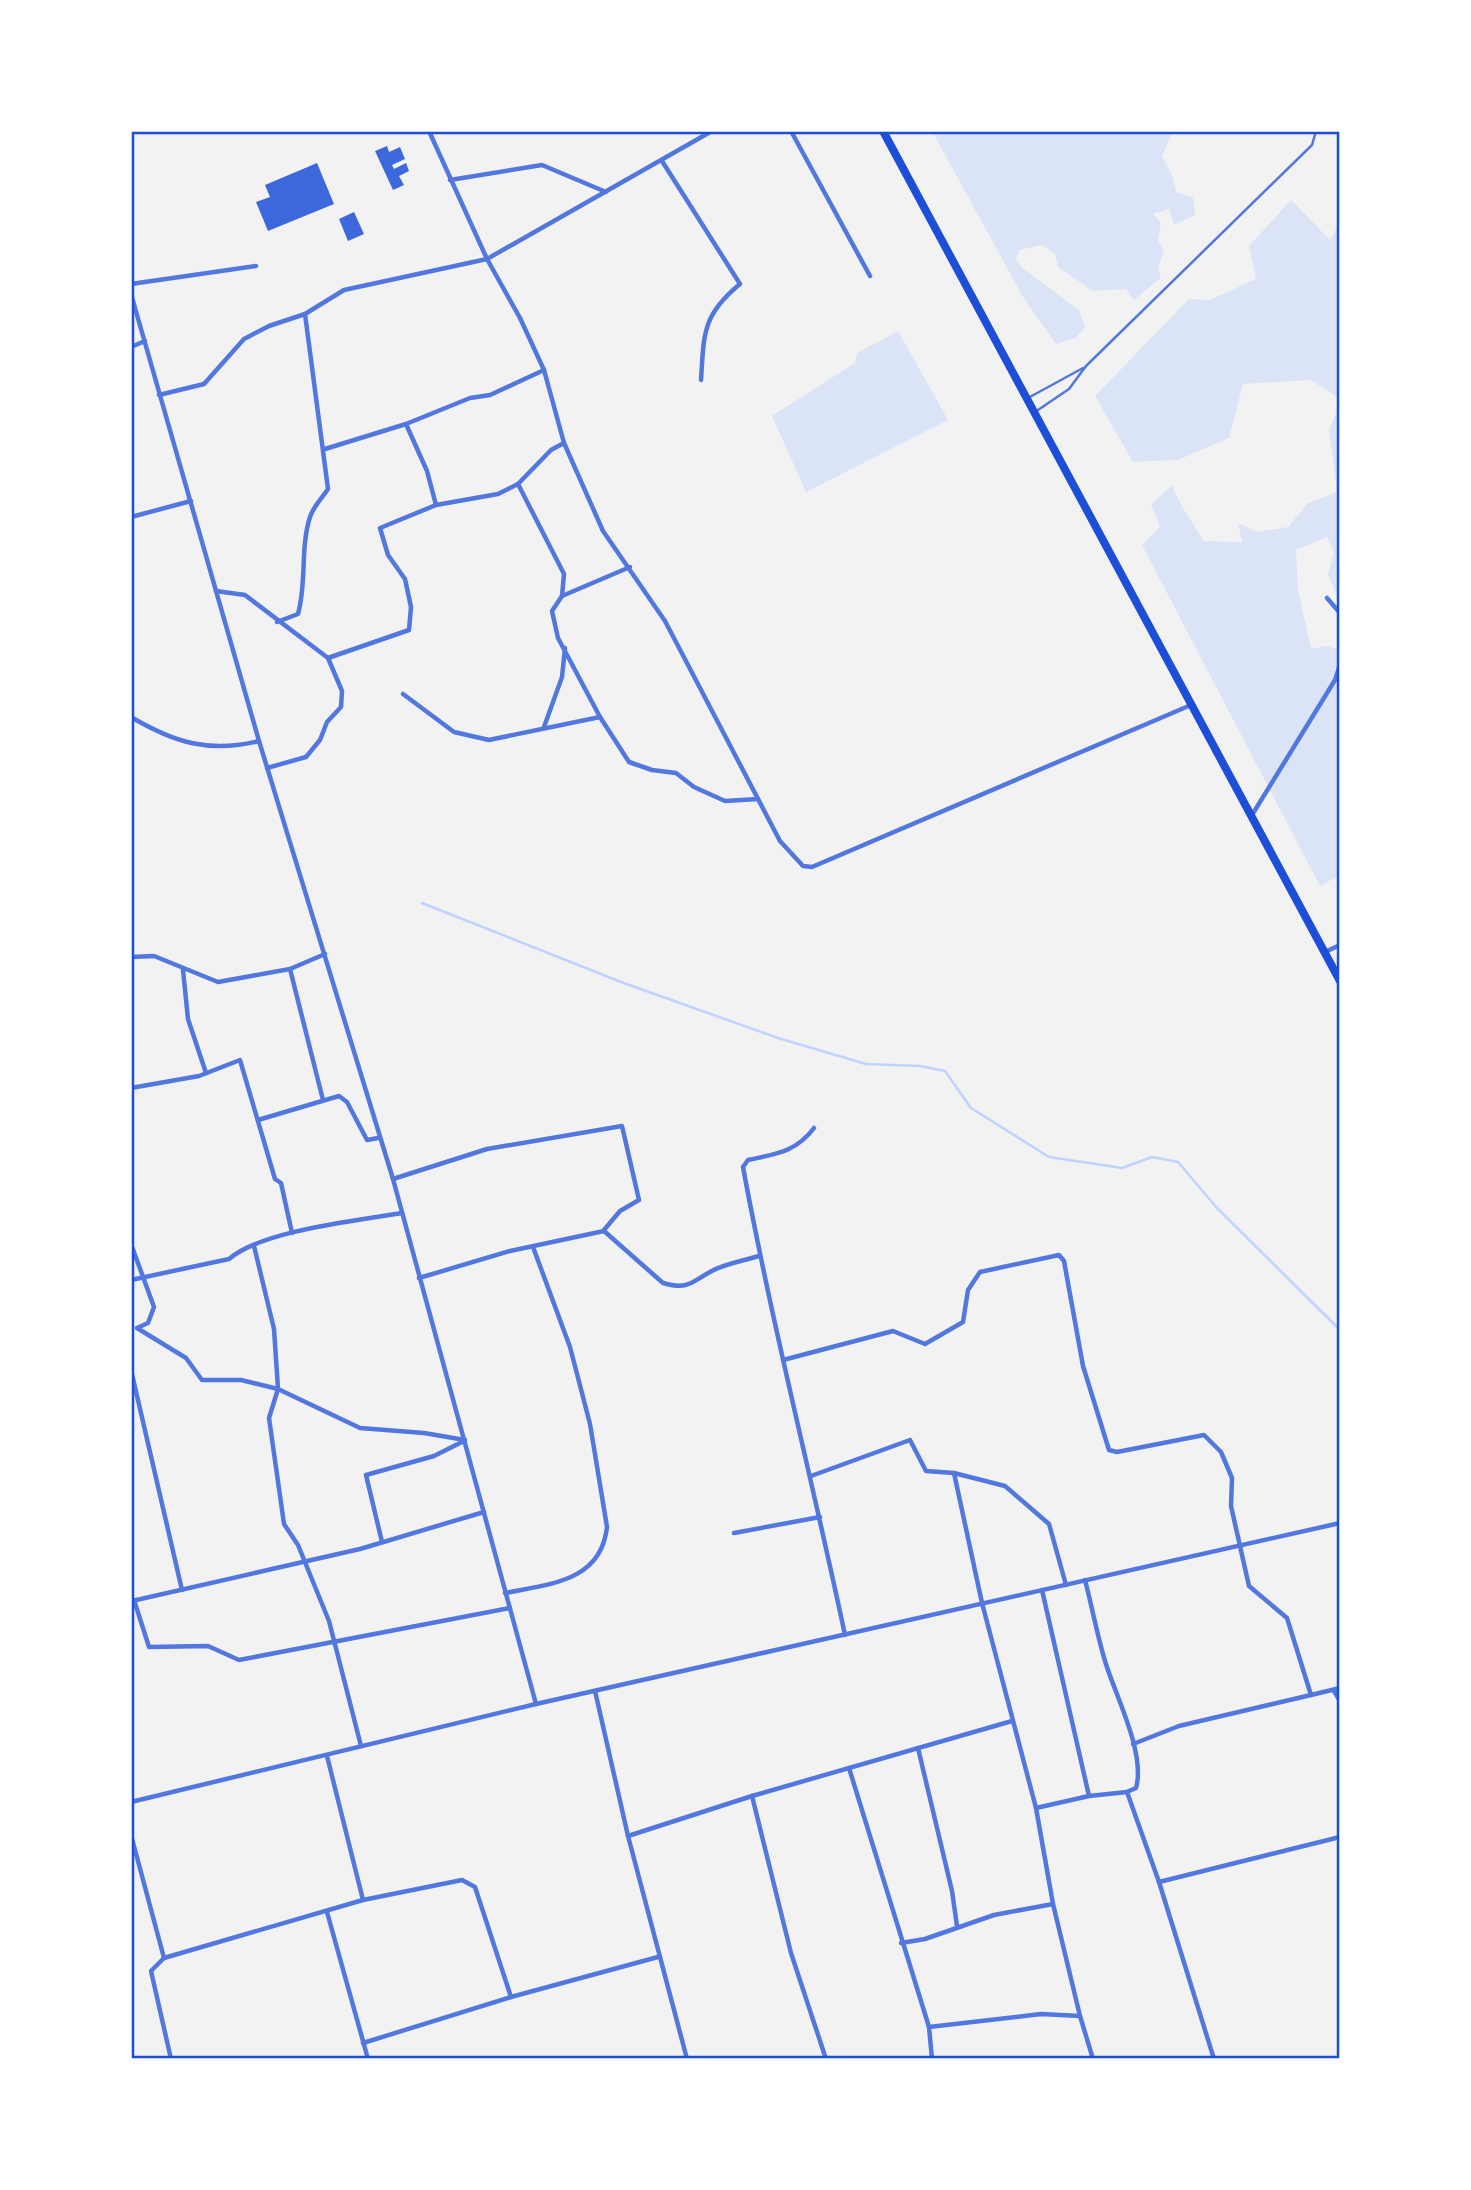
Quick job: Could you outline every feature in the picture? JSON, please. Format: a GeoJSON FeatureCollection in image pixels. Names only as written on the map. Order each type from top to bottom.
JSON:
{"type":"FeatureCollection","features":[{"type":"Feature","properties":{"kind":"main road"},"geometry":{"type":"LineString","coordinates":[[883,131],[1340,981]]}},
{"type":"Feature","properties":{"kind":"street"},"geometry":{"type":"LineString","coordinates":[[429,131],[487,259],[520,318],[544,370],[564,443],[603,531],[630,567],[704,692],[780,841],[803,866],[812,867],[1191,705]]}},
{"type":"Feature","properties":{"kind":"street"},"geometry":{"type":"LineString","coordinates":[[159,395],[204,384],[244,340],[269,326],[305,314],[344,290],[487,259],[712,131]]}},
{"type":"Feature","properties":{"kind":"street"},"geometry":{"type":"LineString","coordinates":[[791,131],[870,276]]}},
{"type":"Feature","properties":{"kind":"street"},"geometry":{"type":"LineString","coordinates":[[662,161],[740,284],[717,304],[707,322],[701,380]]}},
{"type":"Feature","properties":{"kind":"street"},"geometry":{"type":"LineString","coordinates":[[450,180],[542,164],[606,192]]}},
{"type":"Feature","properties":{"kind":"street"},"geometry":{"type":"LineString","coordinates":[[131,284],[256,266]]}},
{"type":"Feature","properties":{"kind":"street"},"geometry":{"type":"LineString","coordinates":[[131,294],[259,741],[307,893],[378,1138],[393,1179],[536,1704]]}},
{"type":"Feature","properties":{"kind":"street"},"geometry":{"type":"LineString","coordinates":[[277,622],[298,614],[305,542],[311,514],[328,489],[325,449],[305,314]]}},
{"type":"Feature","properties":{"kind":"street"},"geometry":{"type":"LineString","coordinates":[[131,347],[145,341]]}},
{"type":"Feature","properties":{"kind":"street"},"geometry":{"type":"LineString","coordinates":[[325,449],[406,424],[470,398],[513,386],[544,370]]}},
{"type":"Feature","properties":{"kind":"street"},"geometry":{"type":"LineString","coordinates":[[406,424],[427,471],[436,505]]}},
{"type":"Feature","properties":{"kind":"street"},"geometry":{"type":"LineString","coordinates":[[328,658],[409,630],[411,607],[405,579],[388,555],[380,528],[436,505],[498,494],[518,484],[551,450],[564,443]]}},
{"type":"Feature","properties":{"kind":"street"},"geometry":{"type":"LineString","coordinates":[[518,484],[564,574],[562,596],[552,611],[558,638],[600,717],[629,762],[652,770],[676,773],[694,787],[725,801],[758,799]]}},
{"type":"Feature","properties":{"kind":"street"},"geometry":{"type":"LineString","coordinates":[[131,517],[191,501]]}},
{"type":"Feature","properties":{"kind":"street"},"geometry":{"type":"LineString","coordinates":[[562,596],[630,567]]}},
{"type":"Feature","properties":{"kind":"street"},"geometry":{"type":"LineString","coordinates":[[216,591],[244,595],[328,658],[341,691],[341,707],[327,722],[320,740],[306,757],[267,768]]}},
{"type":"Feature","properties":{"kind":"street"},"geometry":{"type":"LineString","coordinates":[[1326,598],[1340,613]]}},
{"type":"Feature","properties":{"kind":"street"},"geometry":{"type":"LineString","coordinates":[[544,728],[562,677],[565,647]]}},
{"type":"Feature","properties":{"kind":"street"},"geometry":{"type":"LineString","coordinates":[[1252,815],[1335,680],[1340,665]]}},
{"type":"Feature","properties":{"kind":"street"},"geometry":{"type":"LineString","coordinates":[[403,694],[462,736],[489,740],[600,717]]}},
{"type":"Feature","properties":{"kind":"street"},"geometry":{"type":"LineString","coordinates":[[131,717],[150,728],[197,746],[230,748],[259,741]]}},
{"type":"Feature","properties":{"kind":"street"},"geometry":{"type":"LineString","coordinates":[[1324,952],[1340,945]]}},
{"type":"Feature","properties":{"kind":"street"},"geometry":{"type":"LineString","coordinates":[[131,957],[154,956],[218,982],[290,969],[325,954]]}},
{"type":"Feature","properties":{"kind":"street"},"geometry":{"type":"LineString","coordinates":[[290,969],[323,1100]]}},
{"type":"Feature","properties":{"kind":"street"},"geometry":{"type":"LineString","coordinates":[[183,970],[188,1019],[206,1073]]}},
{"type":"Feature","properties":{"kind":"street"},"geometry":{"type":"LineString","coordinates":[[131,1088],[206,1073],[240,1060],[275,1179],[281,1183],[292,1233]]}},
{"type":"Feature","properties":{"kind":"street"},"geometry":{"type":"LineString","coordinates":[[258,1121],[339,1096],[347,1102],[367,1140],[378,1138]]}},
{"type":"Feature","properties":{"kind":"street"},"geometry":{"type":"LineString","coordinates":[[393,1179],[487,1149],[622,1126],[639,1200],[620,1211],[604,1231],[419,1278]]}},
{"type":"Feature","properties":{"kind":"street"},"geometry":{"type":"LineString","coordinates":[[814,1128],[804,1142],[787,1152],[748,1160],[743,1167],[759,1256],[845,1635]]}},
{"type":"Feature","properties":{"kind":"street"},"geometry":{"type":"LineString","coordinates":[[131,1280],[229,1259],[238,1252],[292,1233],[402,1213]]}},
{"type":"Feature","properties":{"kind":"street"},"geometry":{"type":"LineString","coordinates":[[604,1231],[663,1283],[673,1286],[691,1285],[710,1272],[759,1256]]}},
{"type":"Feature","properties":{"kind":"street"},"geometry":{"type":"LineString","coordinates":[[131,1244],[145,1276],[154,1307],[148,1323],[134,1329]]}},
{"type":"Feature","properties":{"kind":"street"},"geometry":{"type":"LineString","coordinates":[[254,1246],[274,1329],[278,1389],[269,1418],[284,1524],[303,1561],[335,1640],[360,1746]]}},
{"type":"Feature","properties":{"kind":"street"},"geometry":{"type":"LineString","coordinates":[[505,1593],[570,1580],[594,1562],[606,1541],[607,1527],[590,1424],[570,1347],[533,1247]]}},
{"type":"Feature","properties":{"kind":"street"},"geometry":{"type":"LineString","coordinates":[[783,1360],[893,1331],[925,1344],[963,1322],[968,1290],[980,1272],[1059,1255],[1064,1261],[1083,1366],[1109,1450],[1117,1452],[1191,1437],[1209,1437],[1221,1452],[1232,1478],[1231,1506],[1249,1586],[1287,1618],[1311,1695]]}},
{"type":"Feature","properties":{"kind":"street"},"geometry":{"type":"LineString","coordinates":[[134,1329],[186,1358],[202,1380],[241,1380],[278,1389],[360,1428],[424,1433],[465,1440]]}},
{"type":"Feature","properties":{"kind":"street"},"geometry":{"type":"LineString","coordinates":[[131,1370],[182,1590]]}},
{"type":"Feature","properties":{"kind":"street"},"geometry":{"type":"LineString","coordinates":[[382,1542],[366,1475],[434,1456],[465,1440]]}},
{"type":"Feature","properties":{"kind":"street"},"geometry":{"type":"LineString","coordinates":[[811,1476],[910,1440],[926,1471],[954,1473],[1005,1486],[1049,1524],[1066,1585]]}},
{"type":"Feature","properties":{"kind":"street"},"geometry":{"type":"LineString","coordinates":[[954,1473],[982,1603],[1036,1808],[1053,1904],[1093,2059]]}},
{"type":"Feature","properties":{"kind":"street"},"geometry":{"type":"LineString","coordinates":[[484,1512],[382,1542],[133,1601],[149,1647],[208,1646],[239,1660],[510,1608]]}},
{"type":"Feature","properties":{"kind":"street"},"geometry":{"type":"LineString","coordinates":[[734,1533],[820,1517]]}},
{"type":"Feature","properties":{"kind":"street"},"geometry":{"type":"LineString","coordinates":[[132,1799],[327,1756],[536,1704],[1340,1522]]}},
{"type":"Feature","properties":{"kind":"street"},"geometry":{"type":"LineString","coordinates":[[1036,1808],[1090,1796],[1127,1792],[1136,1787],[1139,1778],[1133,1744],[1104,1660],[1085,1580]]}},
{"type":"Feature","properties":{"kind":"street"},"geometry":{"type":"LineString","coordinates":[[1042,1590],[1090,1796]]}},
{"type":"Feature","properties":{"kind":"street"},"geometry":{"type":"LineString","coordinates":[[1133,1744],[1179,1726],[1337,1689],[1340,1701]]}},
{"type":"Feature","properties":{"kind":"street"},"geometry":{"type":"LineString","coordinates":[[595,1691],[658,1957],[687,2059]]}},
{"type":"Feature","properties":{"kind":"street"},"geometry":{"type":"LineString","coordinates":[[628,1836],[751,1796],[1012,1721]]}},
{"type":"Feature","properties":{"kind":"street"},"geometry":{"type":"LineString","coordinates":[[918,1748],[952,1891],[957,1926]]}},
{"type":"Feature","properties":{"kind":"street"},"geometry":{"type":"LineString","coordinates":[[327,1756],[363,1900]]}},
{"type":"Feature","properties":{"kind":"street"},"geometry":{"type":"LineString","coordinates":[[849,1768],[929,2028],[932,2059]]}},
{"type":"Feature","properties":{"kind":"street"},"geometry":{"type":"LineString","coordinates":[[1127,1792],[1159,1882],[1214,2059]]}},
{"type":"Feature","properties":{"kind":"street"},"geometry":{"type":"LineString","coordinates":[[751,1796],[791,1953],[826,2059]]}},
{"type":"Feature","properties":{"kind":"street"},"geometry":{"type":"LineString","coordinates":[[131,1835],[164,1958]]}},
{"type":"Feature","properties":{"kind":"street"},"geometry":{"type":"LineString","coordinates":[[1159,1882],[1340,1838]]}},
{"type":"Feature","properties":{"kind":"street"},"geometry":{"type":"LineString","coordinates":[[171,2059],[151,1971],[164,1958],[363,1900],[468,1880],[475,1887],[511,1997]]}},
{"type":"Feature","properties":{"kind":"street"},"geometry":{"type":"LineString","coordinates":[[901,1943],[925,1939],[957,1926],[1053,1904]]}},
{"type":"Feature","properties":{"kind":"street"},"geometry":{"type":"LineString","coordinates":[[327,1912],[368,2059]]}},
{"type":"Feature","properties":{"kind":"street"},"geometry":{"type":"LineString","coordinates":[[363,2043],[511,1997],[658,1957]]}},
{"type":"Feature","properties":{"kind":"street"},"geometry":{"type":"LineString","coordinates":[[929,2028],[1041,2014],[1080,2016]]}},
{"type":"Feature","properties":{"kind":"lane"},"geometry":{"type":"LineString","coordinates":[[1035,412],[1069,389],[1086,366],[1312,145],[1316,131]]}},
{"type":"Feature","properties":{"kind":"lane"},"geometry":{"type":"LineString","coordinates":[[1028,398],[1086,366]]}},
{"type":"Feature","properties":{"kind":"shaded area"},"geometry":{"type":"Polygon","coordinates":[[[932,131],[1173,131],[1162,156],[1173,177],[1176,192],[1193,198],[1195,215],[1174,225],[1169,209],[1153,214],[1161,223],[1158,240],[1164,251],[1158,267],[1161,278],[1134,300],[1126,289],[1093,291],[1058,267],[1055,254],[1042,245],[1019,250],[1016,259],[1021,267],[1079,310],[1085,327],[1076,338],[1056,344],[1023,297],[932,131]]]}},
{"type":"Feature","properties":{"kind":"shaded area"},"geometry":{"type":"Polygon","coordinates":[[[1291,200],[1330,240],[1340,222],[1340,399],[1311,380],[1243,384],[1229,438],[1178,460],[1133,462],[1095,396],[1189,299],[1210,300],[1256,279],[1249,246],[1291,200]]]}},
{"type":"Feature","properties":{"kind":"shaded area"},"geometry":{"type":"Polygon","coordinates":[[[898,331],[948,420],[806,492],[772,416],[855,363],[857,353],[898,331]]]}},
{"type":"Feature","properties":{"kind":"shaded area"},"geometry":{"type":"Polygon","coordinates":[[[1340,405],[1340,601],[1328,575],[1334,552],[1327,537],[1296,550],[1298,590],[1311,649],[1326,646],[1340,650],[1340,875],[1320,886],[1142,545],[1160,526],[1151,505],[1172,485],[1203,541],[1242,542],[1238,523],[1257,532],[1288,527],[1307,504],[1337,492],[1329,430],[1340,405]]]}},
{"type":"Feature","properties":{"kind":"building"},"geometry":{"type":"Polygon","coordinates":[[[387,146],[389,152],[400,147],[405,159],[392,165],[394,169],[406,163],[409,171],[399,176],[404,185],[393,190],[375,151],[387,146]]]}},
{"type":"Feature","properties":{"kind":"building"},"geometry":{"type":"Polygon","coordinates":[[[317,163],[334,204],[268,231],[256,202],[270,197],[265,185],[317,163]]]}},
{"type":"Feature","properties":{"kind":"building"},"geometry":{"type":"Polygon","coordinates":[[[354,212],[364,234],[348,241],[339,219],[354,212]]]}},
{"type":"Feature","properties":{"kind":"waterway"},"geometry":{"type":"LineString","coordinates":[[422,903],[621,982],[778,1038],[866,1064],[920,1066],[945,1071],[971,1108],[1049,1157],[1122,1168],[1152,1157],[1178,1162],[1217,1208],[1340,1330]]}}]}
